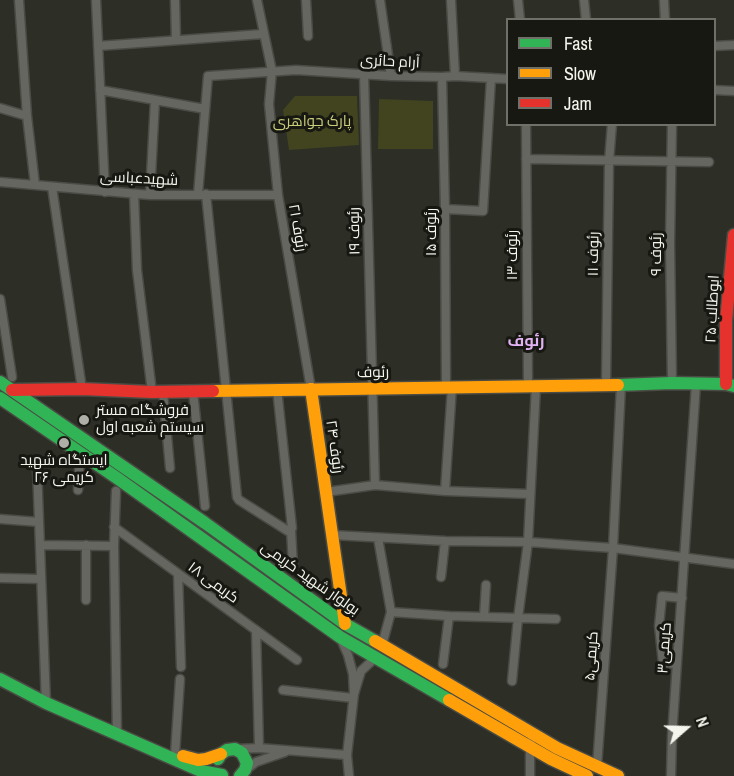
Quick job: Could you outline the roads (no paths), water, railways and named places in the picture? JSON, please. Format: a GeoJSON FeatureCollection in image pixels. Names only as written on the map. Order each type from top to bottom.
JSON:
{"type":"FeatureCollection","features":[{"type":"Feature","properties":{"kind":"street"},"geometry":{"type":"LineString","coordinates":[[19,0],[27,116],[35,185]]}},
{"type":"Feature","properties":{"kind":"street"},"geometry":{"type":"LineString","coordinates":[[96,0],[105,192]]}},
{"type":"Feature","properties":{"kind":"street"},"geometry":{"type":"LineString","coordinates":[[175,0],[176,40]]}},
{"type":"Feature","properties":{"kind":"street","name":"رئوف ۲۱"},"geometry":{"type":"LineString","coordinates":[[257,0],[272,71],[269,104],[278,195],[310,389]]}},
{"type":"Feature","properties":{"kind":"street"},"geometry":{"type":"LineString","coordinates":[[306,0],[308,36]]}},
{"type":"Feature","properties":{"kind":"street"},"geometry":{"type":"LineString","coordinates":[[380,0],[391,76]]}},
{"type":"Feature","properties":{"kind":"street"},"geometry":{"type":"LineString","coordinates":[[452,0],[455,76]]}},
{"type":"Feature","properties":{"kind":"street"},"geometry":{"type":"LineString","coordinates":[[518,0],[520,18]]}},
{"type":"Feature","properties":{"kind":"street"},"geometry":{"type":"LineString","coordinates":[[584,0],[586,18]]}},
{"type":"Feature","properties":{"kind":"street"},"geometry":{"type":"LineString","coordinates":[[664,0],[665,18]]}},
{"type":"Feature","properties":{"kind":"street"},"geometry":{"type":"LineString","coordinates":[[98,46],[263,34]]}},
{"type":"Feature","properties":{"kind":"street"},"geometry":{"type":"LineString","coordinates":[[716,46],[734,45]]}},
{"type":"Feature","properties":{"kind":"street","name":"آرام حائری"},"geometry":{"type":"LineString","coordinates":[[205,109],[208,76],[296,70],[391,76],[506,79]]}},
{"type":"Feature","properties":{"kind":"street","name":"رئوف ۱۹"},"geometry":{"type":"LineString","coordinates":[[364,74],[375,485]]}},
{"type":"Feature","properties":{"kind":"street","name":"رئوف ۱۵"},"geometry":{"type":"LineString","coordinates":[[442,78],[449,387],[445,491]]}},
{"type":"Feature","properties":{"kind":"street"},"geometry":{"type":"LineString","coordinates":[[445,209],[483,211],[491,78]]}},
{"type":"Feature","properties":{"kind":"street"},"geometry":{"type":"LineString","coordinates":[[100,90],[205,109],[202,194],[227,390],[236,494],[239,500],[288,531],[291,530]]}},
{"type":"Feature","properties":{"kind":"street"},"geometry":{"type":"LineString","coordinates":[[716,90],[734,92]]}},
{"type":"Feature","properties":{"kind":"street"},"geometry":{"type":"LineString","coordinates":[[150,195],[155,100]]}},
{"type":"Feature","properties":{"kind":"street"},"geometry":{"type":"LineString","coordinates":[[0,108],[27,116]]}},
{"type":"Feature","properties":{"kind":"street","name":"رئوف ۱۳"},"geometry":{"type":"LineString","coordinates":[[512,681],[528,542],[530,494],[532,386],[526,126]]}},
{"type":"Feature","properties":{"kind":"street","name":"رئوف ۱۱"},"geometry":{"type":"LineString","coordinates":[[606,385],[609,161],[612,126]]}},
{"type":"Feature","properties":{"kind":"street","name":"رئوف ۹"},"geometry":{"type":"LineString","coordinates":[[672,126],[670,243],[672,383]]}},
{"type":"Feature","properties":{"kind":"street"},"geometry":{"type":"LineString","coordinates":[[526,159],[709,162]]}},
{"type":"Feature","properties":{"kind":"street","name":"شهیدعباسی"},"geometry":{"type":"LineString","coordinates":[[0,182],[150,195],[278,195]]}},
{"type":"Feature","properties":{"kind":"street"},"geometry":{"type":"LineString","coordinates":[[52,187],[82,389]]}},
{"type":"Feature","properties":{"kind":"street"},"geometry":{"type":"LineString","coordinates":[[135,194],[137,270],[170,468]]}},
{"type":"Feature","properties":{"kind":"street","name":"ابوطالب ۲۵"},"geometry":{"type":"LineString","coordinates":[[730,385],[726,321],[734,235]]}},
{"type":"Feature","properties":{"kind":"street"},"geometry":{"type":"LineString","coordinates":[[0,299],[6,380]]}},
{"type":"Feature","properties":{"kind":"street","name":"بولوار شهید کریمی"},"geometry":{"type":"LineString","coordinates":[[6,380],[12,390],[206,523],[345,624],[557,748],[618,776]]}},
{"type":"Feature","properties":{"kind":"street","name":"رئوف"},"geometry":{"type":"LineString","coordinates":[[12,390],[82,389],[158,392],[672,383],[730,385]]}},
{"type":"Feature","properties":{"kind":"street","name":"کریمی۳"},"geometry":{"type":"LineString","coordinates":[[671,776],[696,384]]}},
{"type":"Feature","properties":{"kind":"street","name":"کریمی۵"},"geometry":{"type":"LineString","coordinates":[[597,766],[614,548],[621,385]]}},
{"type":"Feature","properties":{"kind":"street"},"geometry":{"type":"LineString","coordinates":[[277,389],[292,528],[293,566]]}},
{"type":"Feature","properties":{"kind":"street","name":"رئوف ۲۴"},"geometry":{"type":"LineString","coordinates":[[310,389],[345,624]]}},
{"type":"Feature","properties":{"kind":"street"},"geometry":{"type":"LineString","coordinates":[[193,391],[205,506]]}},
{"type":"Feature","properties":{"kind":"street","name":"بولوار شهید کریمی"},"geometry":{"type":"LineString","coordinates":[[0,398],[340,636],[551,759],[587,776]]}},
{"type":"Feature","properties":{"kind":"street"},"geometry":{"type":"LineString","coordinates":[[78,490],[80,454]]}},
{"type":"Feature","properties":{"kind":"street"},"geometry":{"type":"LineString","coordinates":[[37,468],[46,703]]}},
{"type":"Feature","properties":{"kind":"street"},"geometry":{"type":"LineString","coordinates":[[326,492],[375,485],[445,491],[530,494]]}},
{"type":"Feature","properties":{"kind":"street"},"geometry":{"type":"LineString","coordinates":[[116,491],[114,546],[117,734]]}},
{"type":"Feature","properties":{"kind":"street"},"geometry":{"type":"LineString","coordinates":[[0,519],[39,522]]}},
{"type":"Feature","properties":{"kind":"street","name":"کریمی ۱۸"},"geometry":{"type":"LineString","coordinates":[[114,527],[297,660]]}},
{"type":"Feature","properties":{"kind":"street"},"geometry":{"type":"LineString","coordinates":[[332,535],[445,541],[528,542],[614,548],[734,564]]}},
{"type":"Feature","properties":{"kind":"street"},"geometry":{"type":"LineString","coordinates":[[378,538],[391,612],[382,645]]}},
{"type":"Feature","properties":{"kind":"street"},"geometry":{"type":"LineString","coordinates":[[441,577],[445,541]]}},
{"type":"Feature","properties":{"kind":"street"},"geometry":{"type":"LineString","coordinates":[[40,545],[114,546]]}},
{"type":"Feature","properties":{"kind":"street"},"geometry":{"type":"LineString","coordinates":[[86,545],[86,600]]}},
{"type":"Feature","properties":{"kind":"street"},"geometry":{"type":"LineString","coordinates":[[178,574],[181,667]]}},
{"type":"Feature","properties":{"kind":"street"},"geometry":{"type":"LineString","coordinates":[[0,578],[42,579]]}},
{"type":"Feature","properties":{"kind":"street"},"geometry":{"type":"LineString","coordinates":[[484,617],[486,585]]}},
{"type":"Feature","properties":{"kind":"street"},"geometry":{"type":"LineString","coordinates":[[677,664],[663,663],[659,626],[662,596],[682,598]]}},
{"type":"Feature","properties":{"kind":"street"},"geometry":{"type":"LineString","coordinates":[[391,612],[556,619]]}},
{"type":"Feature","properties":{"kind":"street"},"geometry":{"type":"LineString","coordinates":[[443,664],[449,616]]}},
{"type":"Feature","properties":{"kind":"street"},"geometry":{"type":"LineString","coordinates":[[256,630],[259,748]]}},
{"type":"Feature","properties":{"kind":"street"},"geometry":{"type":"LineString","coordinates":[[340,636],[353,674],[354,696]]}},
{"type":"Feature","properties":{"kind":"street"},"geometry":{"type":"LineString","coordinates":[[349,776],[347,755],[354,696],[361,671],[375,658]]}},
{"type":"Feature","properties":{"kind":"street"},"geometry":{"type":"LineString","coordinates":[[0,679],[46,703],[201,771],[223,776]]}},
{"type":"Feature","properties":{"kind":"street"},"geometry":{"type":"LineString","coordinates":[[175,754],[180,679]]}},
{"type":"Feature","properties":{"kind":"street"},"geometry":{"type":"LineString","coordinates":[[283,690],[354,696]]}},
{"type":"Feature","properties":{"kind":"street"},"geometry":{"type":"LineString","coordinates":[[530,776],[530,747],[533,733]]}},
{"type":"Feature","properties":{"kind":"street"},"geometry":{"type":"LineString","coordinates":[[142,744],[198,760],[221,754],[227,750],[259,748],[347,755]]}},
{"type":"Feature","properties":{"kind":"street"},"geometry":{"type":"LineString","coordinates":[[235,749],[244,756],[247,763],[244,774]]}},
{"type":"Feature","properties":{"kind":"street"},"geometry":{"type":"LineString","coordinates":[[244,774],[256,762],[289,750]]}},
{"type":"Feature","properties":{"kind":"street"},"geometry":{"type":"LineString","coordinates":[[221,754],[217,765],[223,776]]}},
{"type":"Feature","properties":{"kind":"place","name":"فروشگاه مستر سیستم شعبه اول"},"geometry":{"type":"Point","coordinates":[84,420]}},
{"type":"Feature","properties":{"kind":"place","name":"ایستگاه شهید کریمی ۲۶"},"geometry":{"type":"Point","coordinates":[64,443]}},
{"type":"Feature","properties":{"kind":"district","name":"رئوف"},"geometry":{"type":"Point","coordinates":[526,342]}},
{"type":"Feature","properties":{"kind":"park label","name":"پارک جواهری"},"geometry":{"type":"Point","coordinates":[312,122]}}]}
